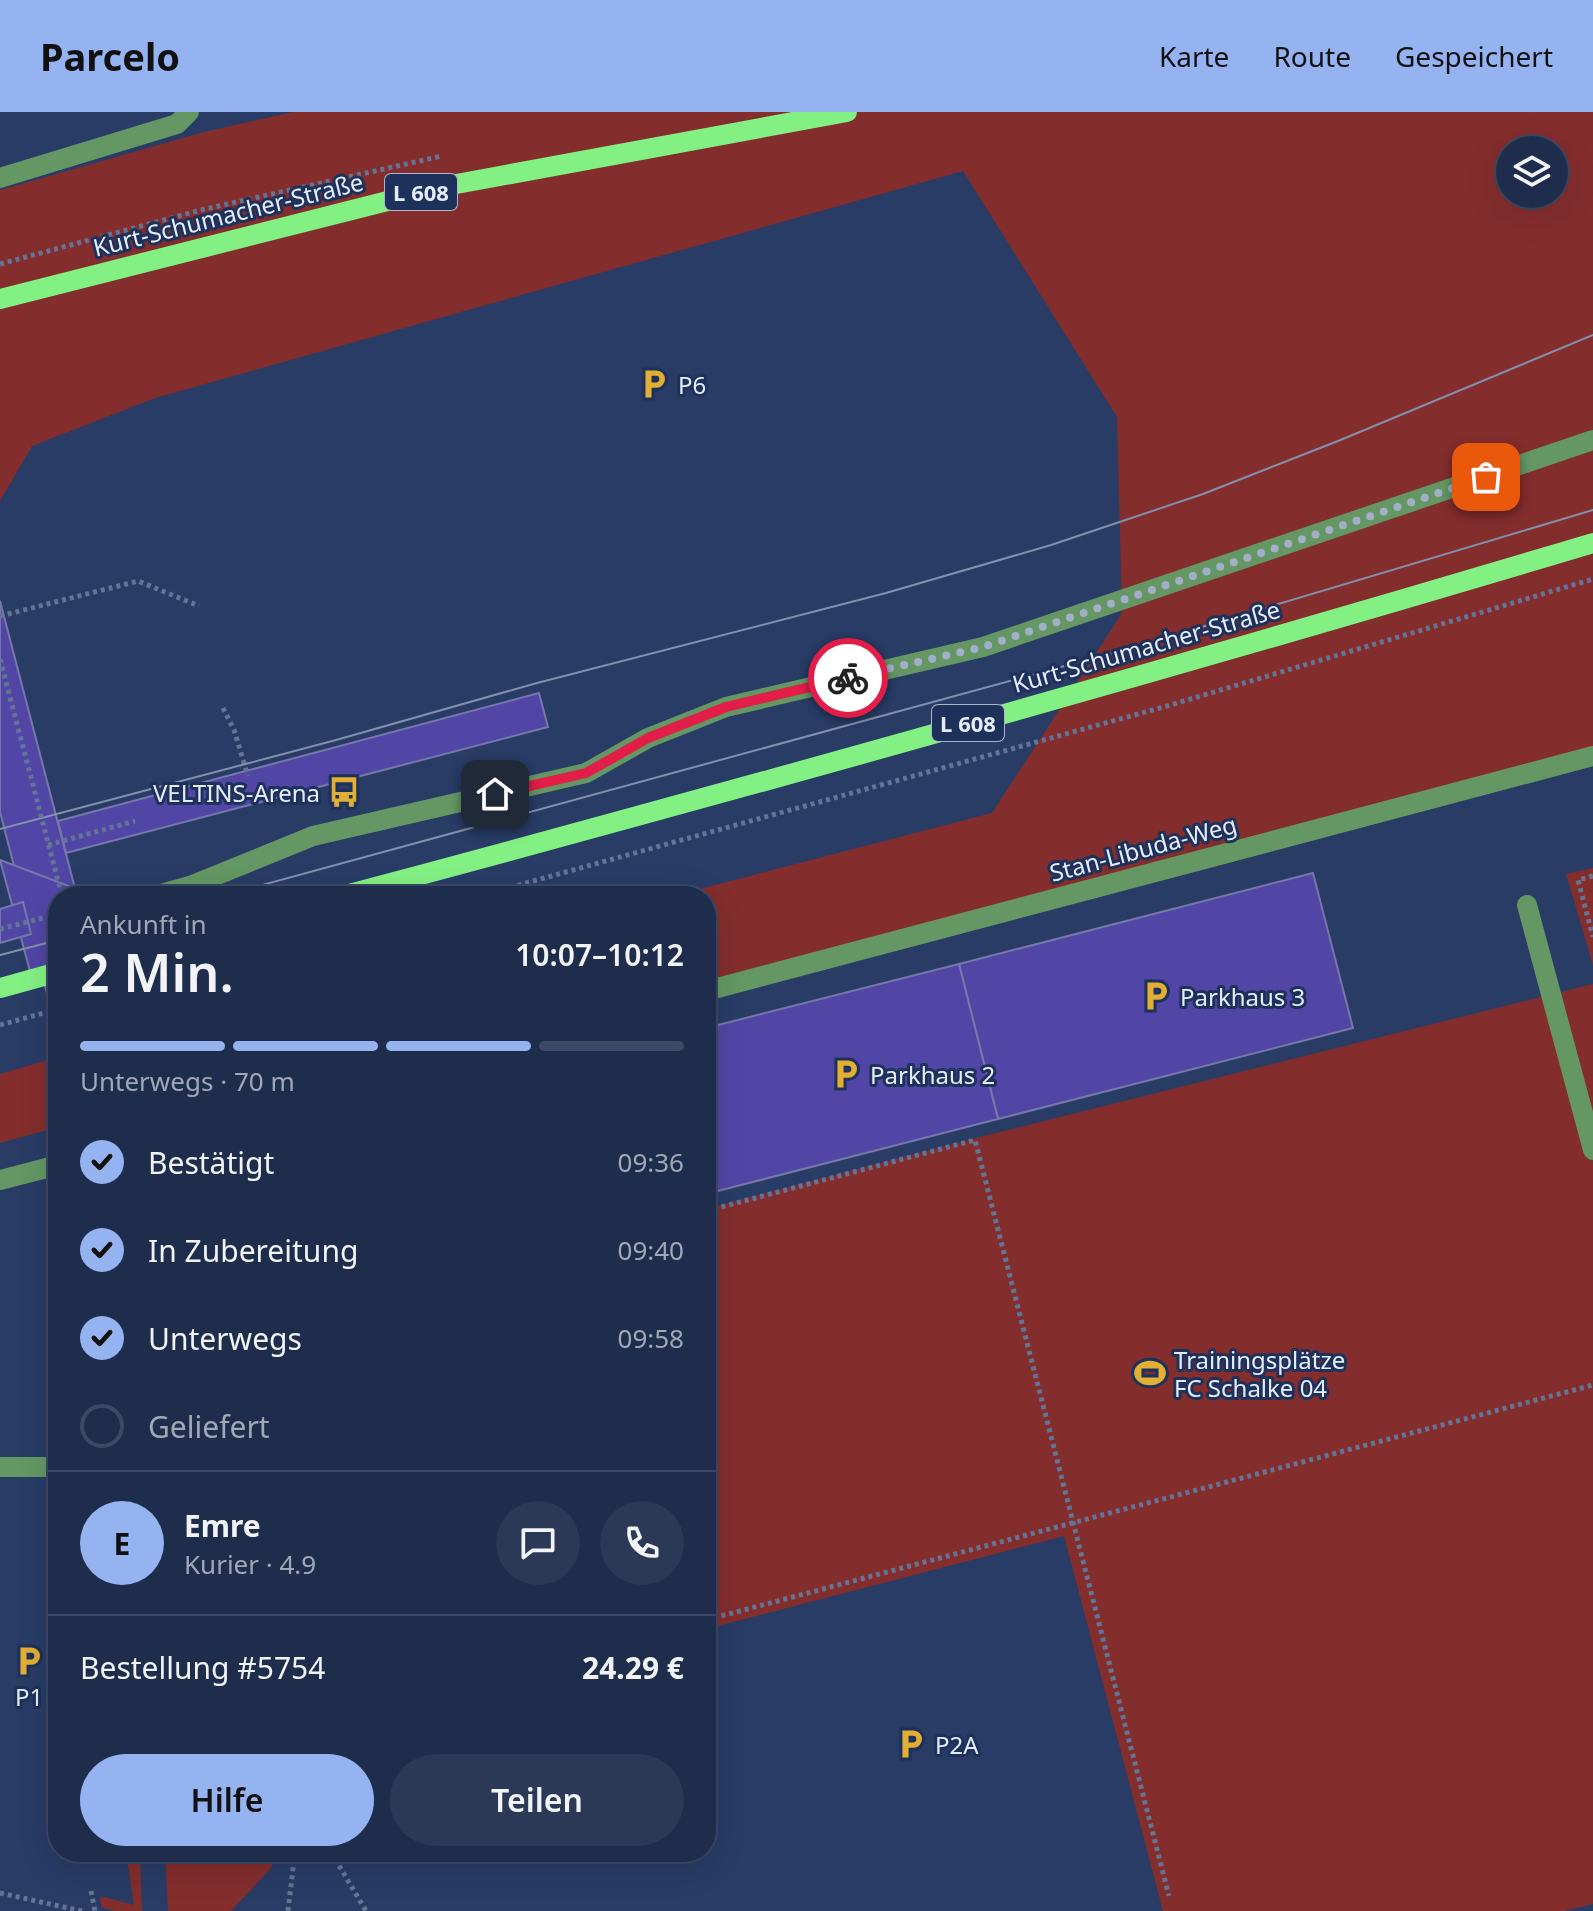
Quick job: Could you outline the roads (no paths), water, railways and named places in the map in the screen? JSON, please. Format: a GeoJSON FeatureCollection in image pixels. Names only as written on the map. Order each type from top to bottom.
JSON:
{"type":"FeatureCollection","features":[{"type":"Feature","properties":{"kind":"main road","name":"Kurt-Schumacher-Straße"},"geometry":{"type":"LineString","coordinates":[[0,299],[451,185],[847,112]]}},
{"type":"Feature","properties":{"kind":"main road","name":"Kurt-Schumacher-Straße"},"geometry":{"type":"LineString","coordinates":[[380,886],[1386,605],[1593,543]]}},
{"type":"Feature","properties":{"kind":"main road"},"geometry":{"type":"LineString","coordinates":[[0,988],[48,975]]}},
{"type":"Feature","properties":{"kind":"street"},"geometry":{"type":"LineString","coordinates":[[0,178],[177,124],[189,112]]}},
{"type":"Feature","properties":{"kind":"street"},"geometry":{"type":"LineString","coordinates":[[190,886],[313,836],[586,773],[648,738],[726,707],[983,647],[1593,440]]}},
{"type":"Feature","properties":{"kind":"street","name":"Stan-Libuda-Weg"},"geometry":{"type":"LineString","coordinates":[[716,988],[1593,756]]}},
{"type":"Feature","properties":{"kind":"street"},"geometry":{"type":"LineString","coordinates":[[1527,905],[1593,1150]]}},
{"type":"Feature","properties":{"kind":"street"},"geometry":{"type":"LineString","coordinates":[[0,1180],[48,1168]]}},
{"type":"Feature","properties":{"kind":"street"},"geometry":{"type":"LineString","coordinates":[[0,1467],[48,1467]]}},
{"type":"Feature","properties":{"kind":"tram line"},"geometry":{"type":"LineString","coordinates":[[0,829],[537,683],[886,593],[1051,545],[1203,494],[1593,335]]}},
{"type":"Feature","properties":{"kind":"tram line"},"geometry":{"type":"LineString","coordinates":[[259,886],[1138,646],[1593,510]]}},
{"type":"Feature","properties":{"kind":"tram line"},"geometry":{"type":"LineString","coordinates":[[0,955],[48,943]]}},
{"type":"Feature","properties":{"kind":"place","name":"P6"},"geometry":{"type":"Point","coordinates":[654,384]}},
{"type":"Feature","properties":{"kind":"place","name":"VELTINS-Arena"},"geometry":{"type":"Point","coordinates":[344,792]}},
{"type":"Feature","properties":{"kind":"place","name":"Parkhaus 3"},"geometry":{"type":"Point","coordinates":[1156,996]}},
{"type":"Feature","properties":{"kind":"place","name":"Parkhaus 2"},"geometry":{"type":"Point","coordinates":[846,1074]}},
{"type":"Feature","properties":{"kind":"place","name":"Trainingsplätze FC Schalke 04"},"geometry":{"type":"Point","coordinates":[1150,1373]}},
{"type":"Feature","properties":{"kind":"place","name":"P1"},"geometry":{"type":"Point","coordinates":[29,1661]}},
{"type":"Feature","properties":{"kind":"place","name":"P2A"},"geometry":{"type":"Point","coordinates":[911,1744]}}]}
